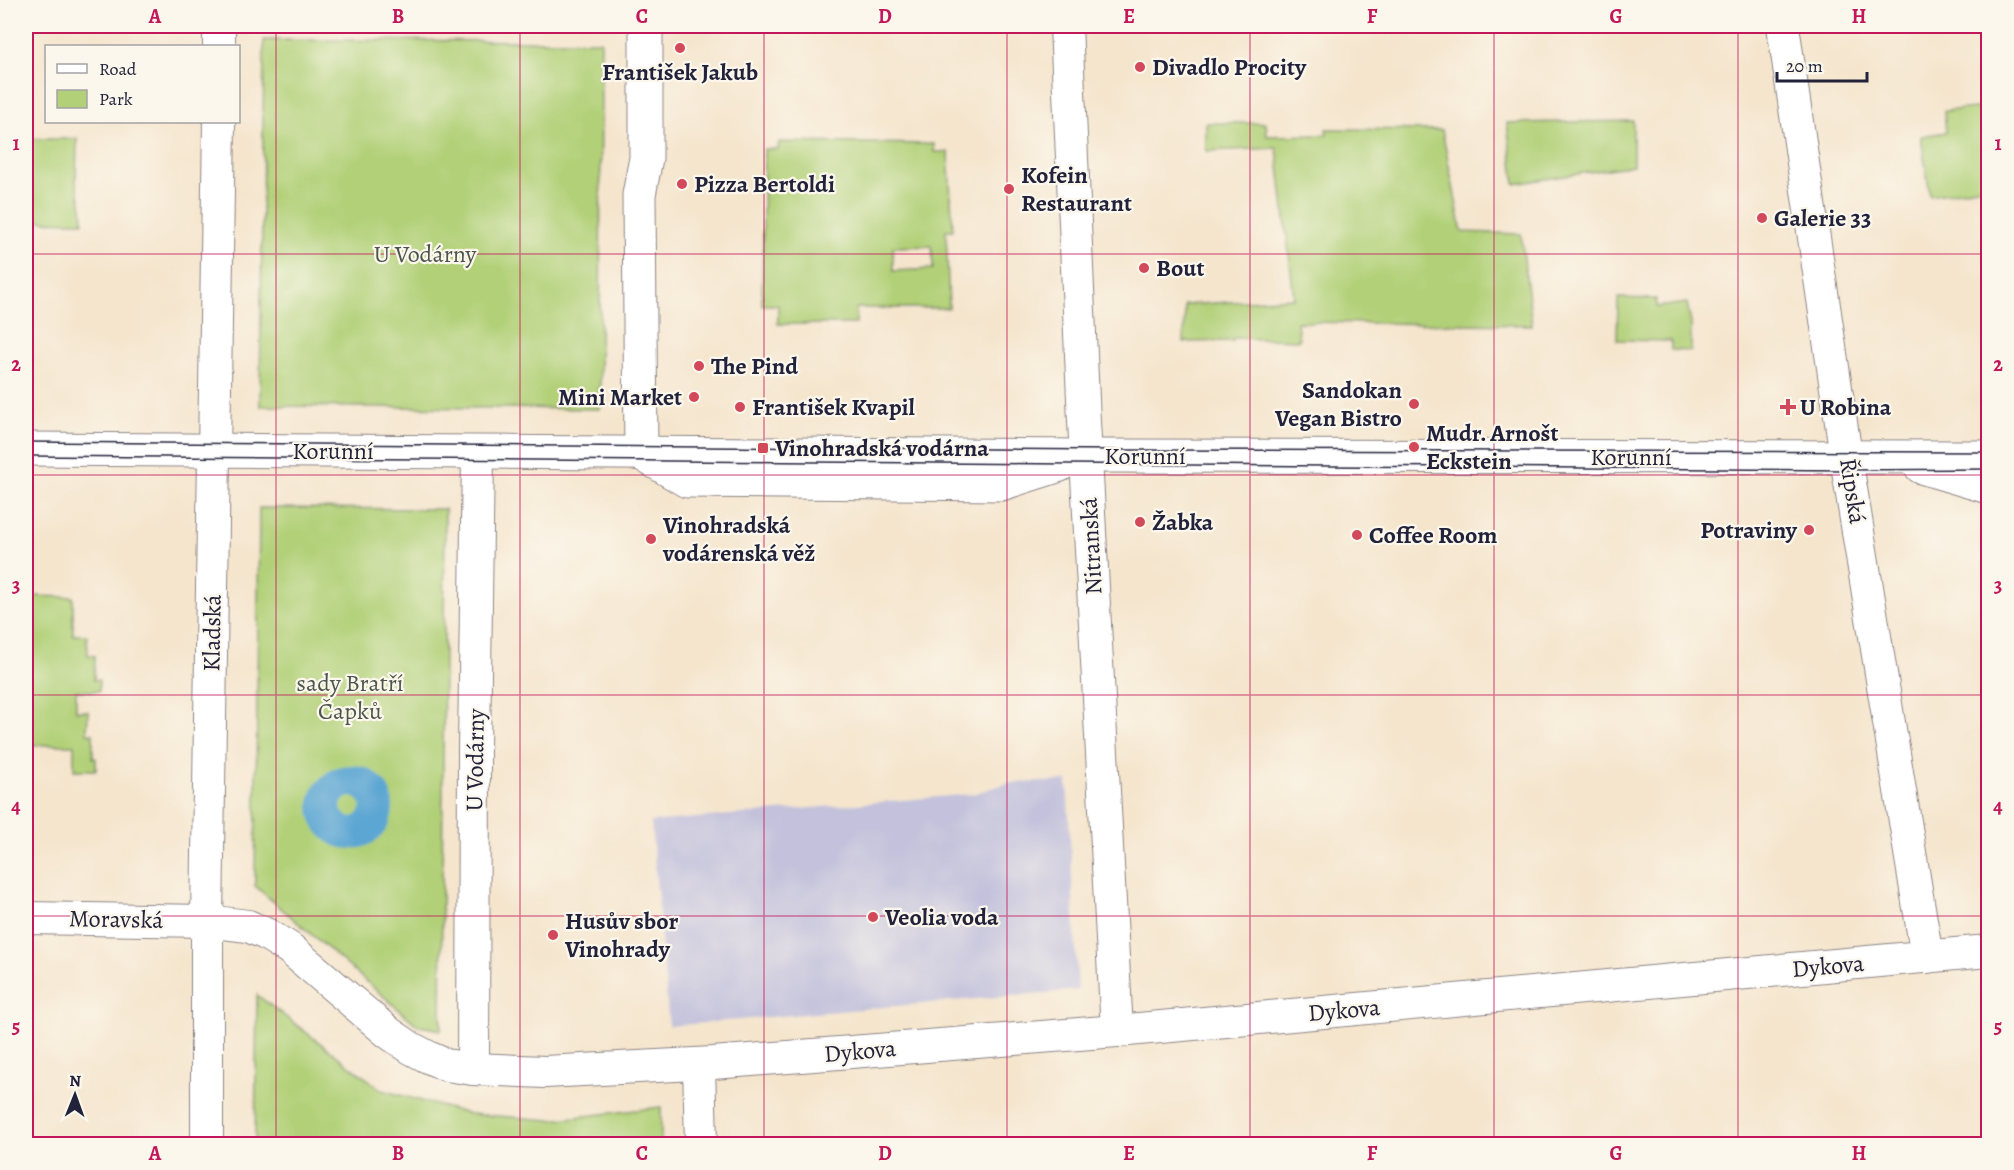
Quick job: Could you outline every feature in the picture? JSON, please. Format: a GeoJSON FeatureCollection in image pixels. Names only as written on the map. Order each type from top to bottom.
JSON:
{"type":"FeatureCollection","features":[{"type":"Feature","properties":{"kind":"street"},"geometry":{"type":"LineString","coordinates":[[219,26],[219,45]]}},
{"type":"Feature","properties":{"kind":"street"},"geometry":{"type":"LineString","coordinates":[[641,453],[639,195],[646,158],[646,26]]}},
{"type":"Feature","properties":{"kind":"street","name":"Nitranská"},"geometry":{"type":"LineString","coordinates":[[1066,26],[1086,456],[1117,1031]]}},
{"type":"Feature","properties":{"kind":"street","name":"Řipská"},"geometry":{"type":"LineString","coordinates":[[1783,26],[1847,457],[1927,957]]}},
{"type":"Feature","properties":{"kind":"street","name":"Kladská"},"geometry":{"type":"LineString","coordinates":[[207,1144],[207,921],[219,123]]}},
{"type":"Feature","properties":{"kind":"street","name":"Korunní"},"geometry":{"type":"LineString","coordinates":[[26,449],[1086,456],[1989,457]]}},
{"type":"Feature","properties":{"kind":"street","name":"U Vodárny"},"geometry":{"type":"LineString","coordinates":[[473,1069],[478,452]]}},
{"type":"Feature","properties":{"kind":"street","name":"Korunní"},"geometry":{"type":"LineString","coordinates":[[1888,457],[1989,487]]}},
{"type":"Feature","properties":{"kind":"street","name":"Moravská"},"geometry":{"type":"LineString","coordinates":[[26,918],[207,921]]}},
{"type":"Feature","properties":{"kind":"street"},"geometry":{"type":"LineString","coordinates":[[207,921],[248,926],[266,934],[289,948],[389,1033],[411,1048],[446,1065],[473,1069]]}},
{"type":"Feature","properties":{"kind":"street","name":"Dykova"},"geometry":{"type":"LineString","coordinates":[[473,1069],[545,1072],[699,1064],[1117,1031],[1989,951]]}},
{"type":"Feature","properties":{"kind":"street"},"geometry":{"type":"LineString","coordinates":[[699,1064],[701,1144]]}},
{"type":"Feature","properties":{"kind":"shaded area"},"geometry":{"type":"Polygon","coordinates":[[[1067,781],[1078,990],[669,1026],[651,822],[972,794],[1009,783],[1067,781]]]}},
{"type":"Feature","properties":{"kind":"green space","name":"U Vodárny"},"geometry":{"type":"Polygon","coordinates":[[[264,40],[601,41],[600,409],[260,406],[264,40]]]}},
{"type":"Feature","properties":{"kind":"green space"},"geometry":{"type":"Polygon","coordinates":[[[1988,107],[1988,186],[1930,196],[1921,136],[1946,132],[1944,111],[1988,107]]]}},
{"type":"Feature","properties":{"kind":"green space"},"geometry":{"type":"Polygon","coordinates":[[[1633,121],[1633,165],[1515,184],[1507,123],[1633,121]]]}},
{"type":"Feature","properties":{"kind":"green space"},"geometry":{"type":"Polygon","coordinates":[[[1206,123],[1266,123],[1267,136],[1327,135],[1326,129],[1442,130],[1462,232],[1521,234],[1532,325],[1297,322],[1299,340],[1233,338],[1233,341],[1184,342],[1185,305],[1294,298],[1277,148],[1206,151],[1206,123]]]}},
{"type":"Feature","properties":{"kind":"green space"},"geometry":{"type":"Polygon","coordinates":[[[26,139],[77,139],[76,182],[83,222],[26,221],[26,139]]]}},
{"type":"Feature","properties":{"kind":"green space"},"geometry":{"type":"Polygon","coordinates":[[[779,142],[934,144],[934,152],[948,152],[953,230],[946,230],[949,308],[856,308],[856,324],[778,324],[778,305],[762,305],[764,149],[778,149],[779,142]],[[932,246],[893,247],[893,271],[933,269],[932,246]]]}},
{"type":"Feature","properties":{"kind":"green space"},"geometry":{"type":"Polygon","coordinates":[[[1618,298],[1656,299],[1657,307],[1687,303],[1691,323],[1691,351],[1671,350],[1671,341],[1617,340],[1618,298]]]}},
{"type":"Feature","properties":{"kind":"green space","name":"sady Bratří Čapků"},"geometry":{"type":"Polygon","coordinates":[[[259,508],[445,509],[441,1030],[417,1025],[255,886],[259,508]]]}},
{"type":"Feature","properties":{"kind":"green space"},"geometry":{"type":"Polygon","coordinates":[[[26,596],[73,597],[73,635],[87,635],[88,655],[95,656],[94,680],[99,680],[99,691],[76,691],[76,711],[88,711],[87,733],[93,734],[93,758],[96,758],[96,770],[74,770],[74,745],[26,745],[26,596]]]}},
{"type":"Feature","properties":{"kind":"green space"},"geometry":{"type":"Polygon","coordinates":[[[257,995],[382,1090],[469,1114],[551,1120],[661,1107],[661,1144],[255,1144],[257,995]]]}},
{"type":"Feature","properties":{"kind":"waterway"},"geometry":{"type":"LineString","coordinates":[[351,781],[361,783],[369,789],[375,797],[377,807],[375,817],[369,825],[361,831],[351,833],[341,831],[333,825],[327,817],[325,807],[327,797],[333,789],[341,783],[351,781]]}},
{"type":"Feature","properties":{"kind":"tram line"},"geometry":{"type":"LineString","coordinates":[[26,442],[1123,450],[1988,452]]}},
{"type":"Feature","properties":{"kind":"tram line"},"geometry":{"type":"LineString","coordinates":[[26,456],[1848,470],[1988,469]]}},
{"type":"Feature","properties":{"kind":"place","name":"František Jakub"},"geometry":{"type":"Point","coordinates":[680,48]}},
{"type":"Feature","properties":{"kind":"place","name":"Divadlo Procity"},"geometry":{"type":"Point","coordinates":[1140,67]}},
{"type":"Feature","properties":{"kind":"place","name":"Pizza Bertoldi"},"geometry":{"type":"Point","coordinates":[682,184]}},
{"type":"Feature","properties":{"kind":"place","name":"Kofein Restaurant"},"geometry":{"type":"Point","coordinates":[1009,189]}},
{"type":"Feature","properties":{"kind":"place","name":"Galerie 33"},"geometry":{"type":"Point","coordinates":[1762,218]}},
{"type":"Feature","properties":{"kind":"place","name":"Bout"},"geometry":{"type":"Point","coordinates":[1144,268]}},
{"type":"Feature","properties":{"kind":"place","name":"The Pind"},"geometry":{"type":"Point","coordinates":[699,366]}},
{"type":"Feature","properties":{"kind":"place","name":"Mini Market"},"geometry":{"type":"Point","coordinates":[694,397]}},
{"type":"Feature","properties":{"kind":"place","name":"Sandokan Vegan Bistro"},"geometry":{"type":"Point","coordinates":[1414,404]}},
{"type":"Feature","properties":{"kind":"place","name":"František Kvapil"},"geometry":{"type":"Point","coordinates":[740,407]}},
{"type":"Feature","properties":{"kind":"place","name":"U Robina"},"geometry":{"type":"Point","coordinates":[1788,407]}},
{"type":"Feature","properties":{"kind":"place","name":"Mudr. Arnošt Eckstein"},"geometry":{"type":"Point","coordinates":[1414,447]}},
{"type":"Feature","properties":{"kind":"place","name":"Vinohradská vodárna"},"geometry":{"type":"Point","coordinates":[763,448]}},
{"type":"Feature","properties":{"kind":"place","name":"Žabka"},"geometry":{"type":"Point","coordinates":[1140,522]}},
{"type":"Feature","properties":{"kind":"place","name":"Potraviny"},"geometry":{"type":"Point","coordinates":[1809,530]}},
{"type":"Feature","properties":{"kind":"place","name":"Coffee Room"},"geometry":{"type":"Point","coordinates":[1357,535]}},
{"type":"Feature","properties":{"kind":"place","name":"Vinohradská vodárenská věž"},"geometry":{"type":"Point","coordinates":[651,539]}},
{"type":"Feature","properties":{"kind":"place","name":"Veolia voda"},"geometry":{"type":"Point","coordinates":[873,917]}},
{"type":"Feature","properties":{"kind":"place","name":"Husův sbor Vinohrady"},"geometry":{"type":"Point","coordinates":[553,935]}}]}
